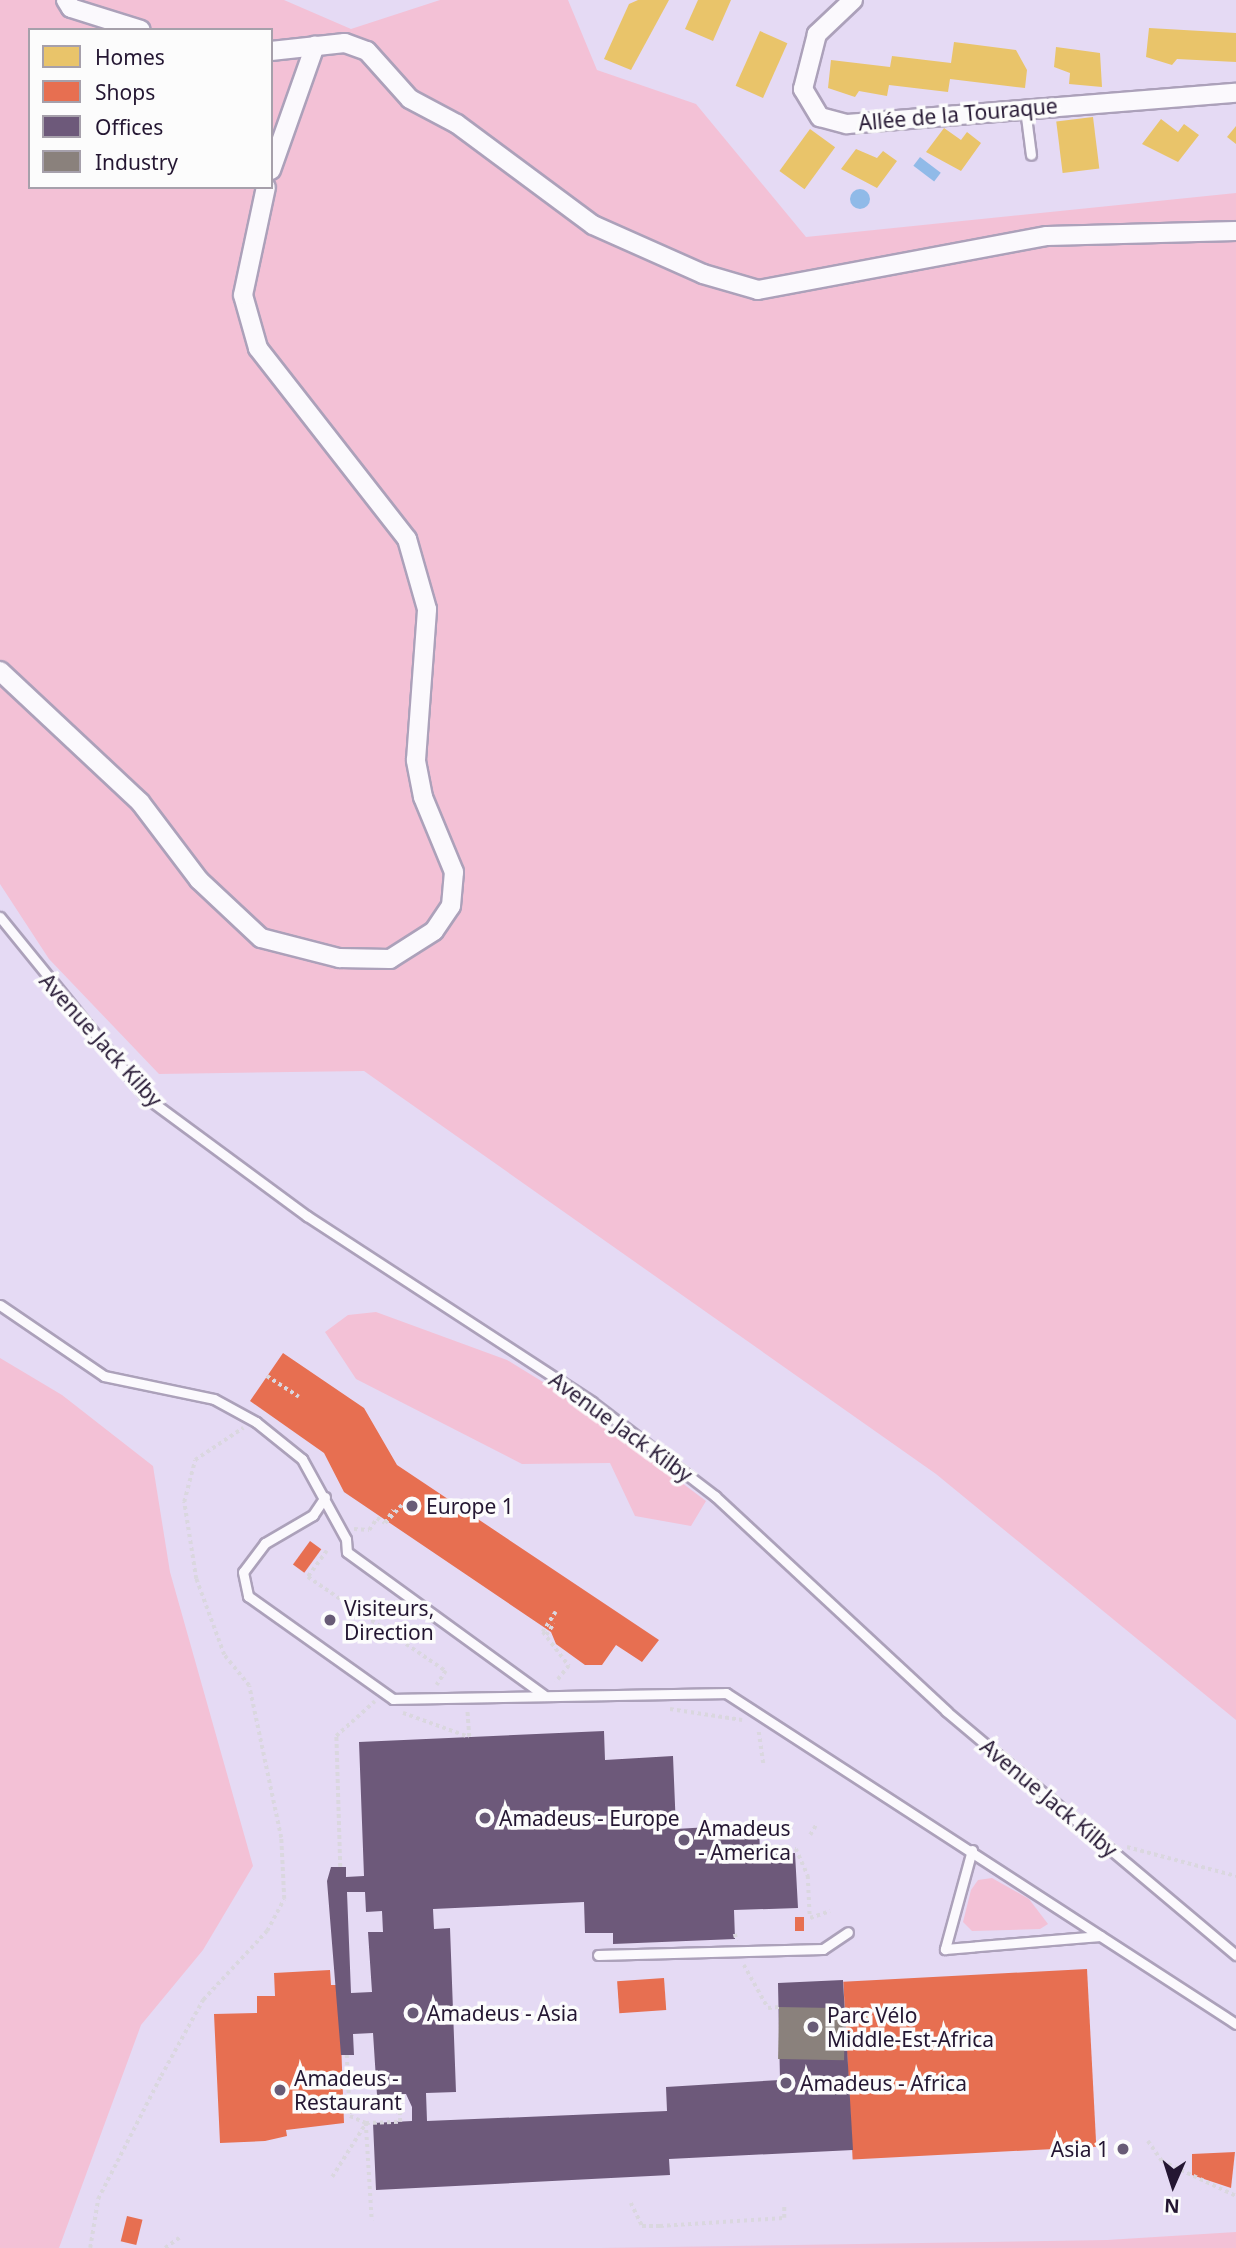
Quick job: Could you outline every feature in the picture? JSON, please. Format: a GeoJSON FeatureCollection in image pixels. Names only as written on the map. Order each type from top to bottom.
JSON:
{"type":"FeatureCollection","features":[{"type":"Feature","properties":{"kind":"street"},"geometry":{"type":"LineString","coordinates":[[66,0],[71,8],[135,28]]}},
{"type":"Feature","properties":{"kind":"street","name":"Allée de la Touraque"},"geometry":{"type":"LineString","coordinates":[[853,0],[817,34],[803,89],[820,117],[847,124],[1025,107],[1236,93]]}},
{"type":"Feature","properties":{"kind":"street"},"geometry":{"type":"LineString","coordinates":[[273,51],[345,43],[367,51],[410,99],[457,124],[593,225],[703,274],[758,290],[1046,236],[1236,231]]}},
{"type":"Feature","properties":{"kind":"street"},"geometry":{"type":"LineString","coordinates":[[273,157],[315,46]]}},
{"type":"Feature","properties":{"kind":"street"},"geometry":{"type":"LineString","coordinates":[[0,671],[140,802],[198,880],[261,938],[339,958],[390,959],[434,931],[451,906],[454,872],[423,797],[416,760],[427,609],[407,540],[258,348],[243,295],[266,189]]}},
{"type":"Feature","properties":{"kind":"lane"},"geometry":{"type":"LineString","coordinates":[[1025,107],[1031,155]]}},
{"type":"Feature","properties":{"kind":"lane","name":"Avenue Jack Kilby"},"geometry":{"type":"LineString","coordinates":[[0,917],[147,1098],[307,1216],[592,1402],[715,1496],[946,1711],[1236,1955]]}},
{"type":"Feature","properties":{"kind":"lane"},"geometry":{"type":"LineString","coordinates":[[0,1305],[104,1376],[214,1399],[256,1422],[302,1459],[325,1497],[347,1552],[547,1691]]}},
{"type":"Feature","properties":{"kind":"lane"},"geometry":{"type":"LineString","coordinates":[[325,1497],[313,1515],[265,1543],[243,1572],[248,1596],[393,1699],[547,1691],[726,1693],[972,1850],[1236,2024]]}},
{"type":"Feature","properties":{"kind":"lane"},"geometry":{"type":"LineString","coordinates":[[972,1850],[945,1949],[1100,1936]]}},
{"type":"Feature","properties":{"kind":"lane"},"geometry":{"type":"LineString","coordinates":[[598,1955],[823,1949],[848,1932]]}},
{"type":"Feature","properties":{"kind":"path"},"geometry":{"type":"LineString","coordinates":[[267,1376],[299,1397]]}},
{"type":"Feature","properties":{"kind":"path"},"geometry":{"type":"LineString","coordinates":[[90,2248],[97,2199],[203,2000],[267,1931],[284,1899],[281,1838],[249,1686],[224,1655],[196,1579],[184,1502],[195,1460],[256,1422]]}},
{"type":"Feature","properties":{"kind":"path"},"geometry":{"type":"LineString","coordinates":[[385,1523],[403,1504]]}},
{"type":"Feature","properties":{"kind":"path"},"geometry":{"type":"LineString","coordinates":[[385,1523],[393,1510]]}},
{"type":"Feature","properties":{"kind":"path"},"geometry":{"type":"LineString","coordinates":[[347,1528],[369,1530],[377,1518],[385,1523]]}},
{"type":"Feature","properties":{"kind":"path"},"geometry":{"type":"LineString","coordinates":[[327,1551],[308,1577],[446,1671],[435,1687],[447,1694]]}},
{"type":"Feature","properties":{"kind":"path"},"geometry":{"type":"LineString","coordinates":[[546,1635],[556,1612]]}},
{"type":"Feature","properties":{"kind":"path"},"geometry":{"type":"LineString","coordinates":[[546,1635],[554,1623]]}},
{"type":"Feature","properties":{"kind":"path"},"geometry":{"type":"LineString","coordinates":[[546,1635],[569,1666],[547,1691]]}},
{"type":"Feature","properties":{"kind":"path"},"geometry":{"type":"LineString","coordinates":[[340,1867],[336,1736],[376,1699],[389,1704]]}},
{"type":"Feature","properties":{"kind":"path"},"geometry":{"type":"LineString","coordinates":[[658,1707],[749,1722],[764,1737],[764,1766]]}},
{"type":"Feature","properties":{"kind":"path"},"geometry":{"type":"LineString","coordinates":[[402,1709],[468,1737],[467,1708]]}},
{"type":"Feature","properties":{"kind":"path"},"geometry":{"type":"LineString","coordinates":[[810,1835],[816,1825]]}},
{"type":"Feature","properties":{"kind":"path"},"geometry":{"type":"LineString","coordinates":[[1110,1850],[1133,1845],[1236,1876]]}},
{"type":"Feature","properties":{"kind":"path"},"geometry":{"type":"LineString","coordinates":[[760,1851],[796,1849],[808,1876],[810,1918],[830,1911]]}},
{"type":"Feature","properties":{"kind":"path"},"geometry":{"type":"LineString","coordinates":[[735,1934],[737,1952],[768,2008],[779,2007]]}},
{"type":"Feature","properties":{"kind":"path"},"geometry":{"type":"LineString","coordinates":[[347,2055],[349,2116],[366,2123],[400,2122],[399,2100],[406,2099]]}},
{"type":"Feature","properties":{"kind":"path"},"geometry":{"type":"LineString","coordinates":[[332,2177],[366,2123]]}},
{"type":"Feature","properties":{"kind":"path"},"geometry":{"type":"LineString","coordinates":[[366,2123],[372,2221]]}},
{"type":"Feature","properties":{"kind":"path"},"geometry":{"type":"LineString","coordinates":[[1148,2141],[1162,2161],[1236,2196]]}},
{"type":"Feature","properties":{"kind":"path"},"geometry":{"type":"LineString","coordinates":[[631,2203],[642,2225],[660,2226],[784,2218],[784,2206]]}},
{"type":"Feature","properties":{"kind":"path"},"geometry":{"type":"LineString","coordinates":[[165,2248],[180,2237]]}},
{"type":"Feature","properties":{"kind":"shaded area"},"geometry":{"type":"Polygon","coordinates":[[[0,0],[284,0],[351,29],[440,0],[568,0],[597,70],[696,104],[806,237],[1236,193],[1236,1720],[936,1474],[364,1071],[159,1074],[49,959],[0,884],[0,0]]]}},
{"type":"Feature","properties":{"kind":"shaded area"},"geometry":{"type":"Polygon","coordinates":[[[376,1312],[507,1360],[569,1398],[706,1501],[691,1526],[635,1516],[610,1463],[522,1464],[356,1379],[325,1332],[348,1315],[376,1312]]]}},
{"type":"Feature","properties":{"kind":"shaded area"},"geometry":{"type":"Polygon","coordinates":[[[0,1358],[62,1395],[153,1466],[170,1572],[253,1866],[203,1950],[141,2025],[59,2248],[0,2248],[0,1358]]]}},
{"type":"Feature","properties":{"kind":"shaded area"},"geometry":{"type":"Polygon","coordinates":[[[992,1878],[1029,1899],[1048,1924],[1040,1929],[972,1931],[963,1922],[971,1890],[978,1880],[992,1878]]]}},
{"type":"Feature","properties":{"kind":"shaded area"},"geometry":{"type":"Polygon","coordinates":[[[1236,2232],[1236,2248],[600,2248],[1107,2240],[1236,2232]]]}},
{"type":"Feature","properties":{"kind":"water"},"geometry":{"type":"Polygon","coordinates":[[[920,157],[941,173],[934,181],[913,166],[920,157]]]}},
{"type":"Feature","properties":{"kind":"water"},"geometry":{"type":"Polygon","coordinates":[[[860,189],[867,192],[870,199],[867,206],[860,209],[853,206],[850,199],[853,192],[860,189]]]}},
{"type":"Feature","properties":{"kind":"building: Homes"},"geometry":{"type":"Polygon","coordinates":[[[638,0],[669,0],[631,70],[604,59],[629,4],[638,0]]]}},
{"type":"Feature","properties":{"kind":"building: Homes"},"geometry":{"type":"Polygon","coordinates":[[[698,0],[731,0],[713,41],[685,29],[698,0]]]}},
{"type":"Feature","properties":{"kind":"building: Homes"},"geometry":{"type":"Polygon","coordinates":[[[1149,28],[1236,33],[1236,62],[1177,59],[1172,65],[1146,57],[1149,28]]]}},
{"type":"Feature","properties":{"kind":"building: Homes"},"geometry":{"type":"Polygon","coordinates":[[[760,31],[787,43],[763,98],[736,86],[760,31]]]}},
{"type":"Feature","properties":{"kind":"building: Homes"},"geometry":{"type":"Polygon","coordinates":[[[954,42],[1016,50],[1027,70],[1025,88],[950,79],[948,92],[889,85],[887,96],[859,91],[855,97],[828,88],[831,60],[890,67],[892,56],[951,63],[954,42]]]}},
{"type":"Feature","properties":{"kind":"building: Homes"},"geometry":{"type":"Polygon","coordinates":[[[1056,47],[1100,53],[1102,87],[1069,84],[1070,73],[1054,67],[1056,47]]]}},
{"type":"Feature","properties":{"kind":"building: Homes"},"geometry":{"type":"Polygon","coordinates":[[[1093,117],[1099,169],[1063,173],[1056,122],[1093,117]]]}},
{"type":"Feature","properties":{"kind":"building: Homes"},"geometry":{"type":"Polygon","coordinates":[[[1161,119],[1178,132],[1184,124],[1199,135],[1178,162],[1142,144],[1161,119]]]}},
{"type":"Feature","properties":{"kind":"building: Homes"},"geometry":{"type":"Polygon","coordinates":[[[1236,126],[1236,144],[1227,137],[1236,126]]]}},
{"type":"Feature","properties":{"kind":"building: Homes"},"geometry":{"type":"Polygon","coordinates":[[[944,128],[961,140],[967,132],[981,143],[961,171],[926,152],[944,128]]]}},
{"type":"Feature","properties":{"kind":"building: Homes"},"geometry":{"type":"Polygon","coordinates":[[[810,129],[835,147],[805,189],[779,171],[810,129]]]}},
{"type":"Feature","properties":{"kind":"building: Homes"},"geometry":{"type":"Polygon","coordinates":[[[856,149],[877,158],[883,151],[897,161],[877,188],[841,169],[856,149]]]}},
{"type":"Feature","properties":{"kind":"building: Shops","name":"Europe 1"},"geometry":{"type":"Polygon","coordinates":[[[283,1353],[364,1408],[397,1465],[659,1640],[642,1662],[616,1645],[602,1665],[585,1665],[556,1644],[551,1632],[344,1492],[324,1453],[250,1401],[283,1353]]]}},
{"type":"Feature","properties":{"kind":"building: Shops"},"geometry":{"type":"Polygon","coordinates":[[[310,1541],[321,1549],[304,1573],[293,1564],[310,1541]]]}},
{"type":"Feature","properties":{"kind":"building: Shops"},"geometry":{"type":"Polygon","coordinates":[[[795,1917],[804,1917],[804,1931],[795,1931],[795,1917]]]}},
{"type":"Feature","properties":{"kind":"building: Shops"},"geometry":{"type":"Polygon","coordinates":[[[1087,1969],[1096,2147],[853,2160],[843,1982],[1087,1969]]]}},
{"type":"Feature","properties":{"kind":"building: Shops","name":"Amadeus - Restaurant"},"geometry":{"type":"Polygon","coordinates":[[[330,1970],[331,1985],[339,1985],[344,2123],[286,2130],[287,2136],[265,2141],[220,2143],[214,2014],[257,2013],[257,1996],[275,1996],[274,1973],[330,1970]]]}},
{"type":"Feature","properties":{"kind":"building: Shops"},"geometry":{"type":"Polygon","coordinates":[[[664,1978],[666,2010],[619,2013],[617,1981],[664,1978]]]}},
{"type":"Feature","properties":{"kind":"building: Shops"},"geometry":{"type":"Polygon","coordinates":[[[1235,2152],[1231,2188],[1192,2175],[1192,2154],[1235,2152]]]}},
{"type":"Feature","properties":{"kind":"building: Shops"},"geometry":{"type":"Polygon","coordinates":[[[127,2216],[143,2220],[136,2245],[121,2241],[127,2216]]]}},
{"type":"Feature","properties":{"kind":"building: Offices"},"geometry":{"type":"Polygon","coordinates":[[[604,1731],[605,1760],[673,1756],[676,1829],[759,1824],[760,1854],[795,1853],[798,1908],[734,1910],[735,1939],[613,1944],[613,1933],[585,1933],[584,1902],[433,1909],[434,1929],[450,1928],[456,2092],[426,2093],[427,2121],[667,2111],[666,2087],[780,2080],[778,1983],[843,1980],[853,2150],[669,2159],[670,2175],[376,2190],[373,2123],[412,2121],[412,2107],[406,2094],[377,2095],[373,2033],[353,2034],[354,2055],[341,2055],[327,1881],[331,1867],[346,1867],[346,1877],[364,1876],[359,1742],[604,1731]],[[347,1892],[351,1993],[372,1992],[368,1932],[383,1932],[382,1911],[366,1912],[365,1892],[347,1892]]]}},
{"type":"Feature","properties":{"kind":"building: Industry","name":"Parc Vélo Middle-Est-Africa"},"geometry":{"type":"Polygon","coordinates":[[[779,2007],[845,2008],[844,2060],[778,2059],[779,2007]]]}},
{"type":"Feature","properties":{"kind":"place","name":"Europe 1"},"geometry":{"type":"Point","coordinates":[412,1506]}},
{"type":"Feature","properties":{"kind":"place","name":"Visiteurs, Direction"},"geometry":{"type":"Point","coordinates":[330,1620]}},
{"type":"Feature","properties":{"kind":"place","name":"Amadeus - Europe"},"geometry":{"type":"Point","coordinates":[485,1818]}},
{"type":"Feature","properties":{"kind":"place","name":"Amadeus - America"},"geometry":{"type":"Point","coordinates":[684,1840]}},
{"type":"Feature","properties":{"kind":"place","name":"Amadeus - Asia"},"geometry":{"type":"Point","coordinates":[413,2013]}},
{"type":"Feature","properties":{"kind":"place","name":"Parc Vélo Middle-Est-Africa"},"geometry":{"type":"Point","coordinates":[813,2027]}},
{"type":"Feature","properties":{"kind":"place","name":"Amadeus - Africa"},"geometry":{"type":"Point","coordinates":[786,2083]}},
{"type":"Feature","properties":{"kind":"place","name":"Amadeus - Restaurant"},"geometry":{"type":"Point","coordinates":[280,2090]}},
{"type":"Feature","properties":{"kind":"place","name":"Asia 1"},"geometry":{"type":"Point","coordinates":[1123,2149]}}]}
